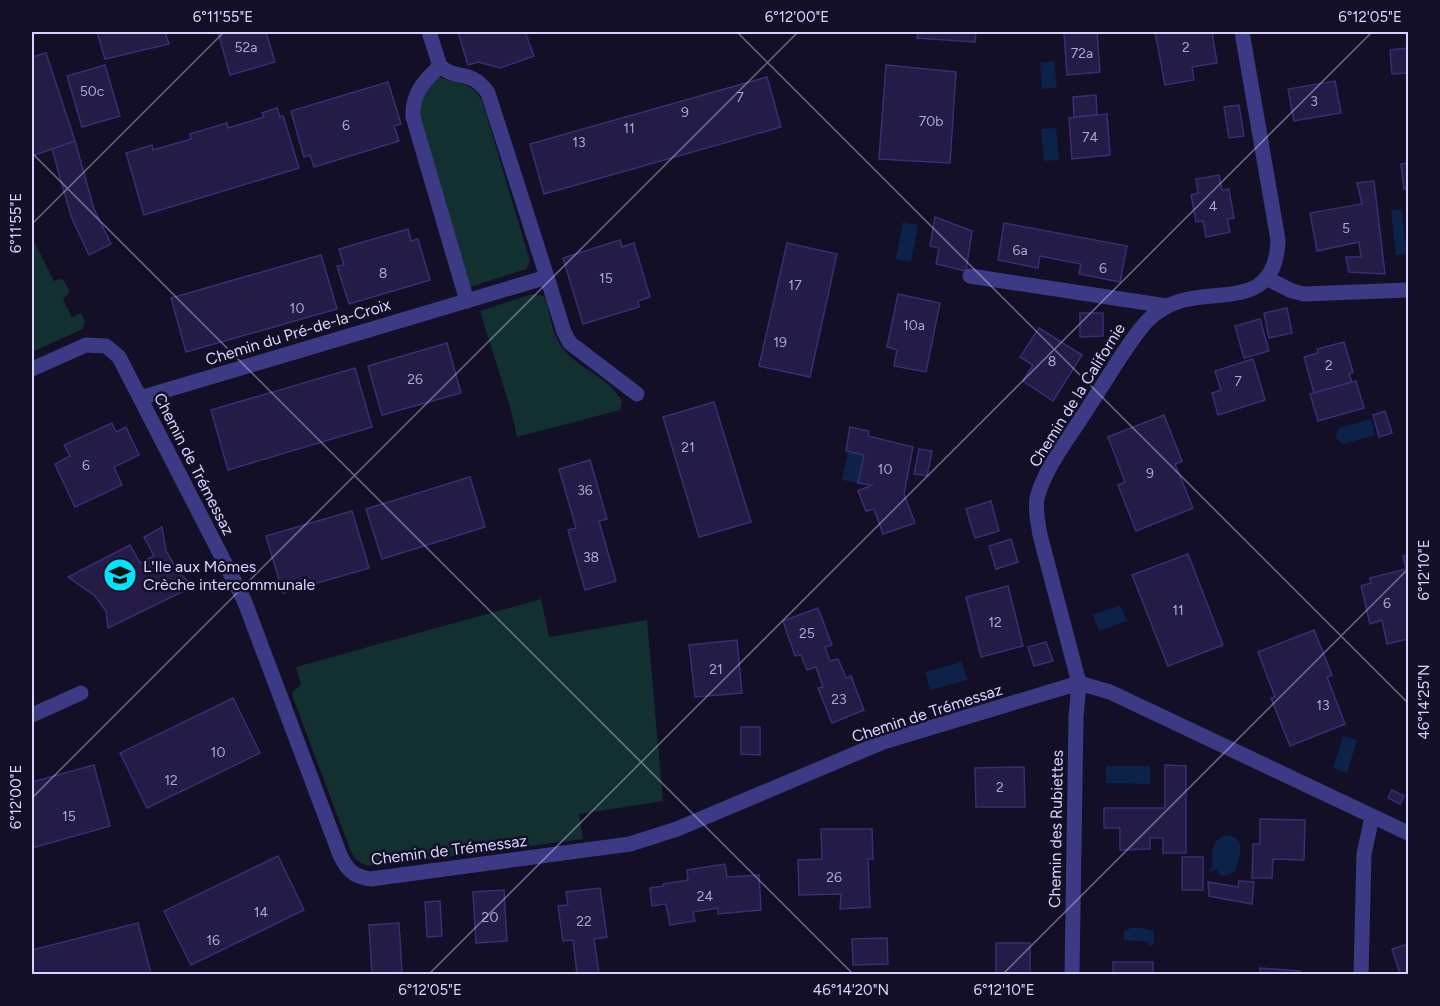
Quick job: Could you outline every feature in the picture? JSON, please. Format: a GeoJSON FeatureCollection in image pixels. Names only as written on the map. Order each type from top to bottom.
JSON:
{"type":"FeatureCollection","features":[{"type":"Feature","properties":{"kind":"street"},"geometry":{"type":"LineString","coordinates":[[429,32],[440,66],[444,70],[476,80],[488,93],[564,332],[570,343],[637,394]]}},
{"type":"Feature","properties":{"kind":"street"},"geometry":{"type":"LineString","coordinates":[[1242,32],[1278,240],[1277,254],[1266,278],[1292,291],[1304,294],[1408,290]]}},
{"type":"Feature","properties":{"kind":"street"},"geometry":{"type":"LineString","coordinates":[[440,66],[420,85],[413,106],[413,117],[467,301]]}},
{"type":"Feature","properties":{"kind":"street"},"geometry":{"type":"LineString","coordinates":[[970,276],[1167,306]]}},
{"type":"Feature","properties":{"kind":"street","name":"Chemin du Pré-de-la-Croix"},"geometry":{"type":"LineString","coordinates":[[140,398],[547,277]]}},
{"type":"Feature","properties":{"kind":"street","name":"Chemin de la Californie"},"geometry":{"type":"LineString","coordinates":[[1079,683],[1036,513],[1038,498],[1053,463],[1143,325],[1167,306],[1205,297],[1231,296],[1246,291],[1266,278]]}},
{"type":"Feature","properties":{"kind":"street","name":"Chemin de Trémessaz"},"geometry":{"type":"LineString","coordinates":[[32,369],[86,345],[106,346],[119,357],[244,600],[340,855],[350,872],[360,878],[371,879],[630,844],[677,829],[883,742],[1079,683]]}},
{"type":"Feature","properties":{"kind":"street"},"geometry":{"type":"LineString","coordinates":[[1079,683],[1110,692],[1408,833]]}},
{"type":"Feature","properties":{"kind":"street","name":"Chemin des Rubiettes"},"geometry":{"type":"LineString","coordinates":[[1072,975],[1076,717],[1079,683]]}},
{"type":"Feature","properties":{"kind":"street"},"geometry":{"type":"LineString","coordinates":[[32,715],[81,693]]}},
{"type":"Feature","properties":{"kind":"street"},"geometry":{"type":"LineString","coordinates":[[1361,975],[1364,854],[1372,817]]}},
{"type":"Feature","properties":{"kind":"green space"},"geometry":{"type":"Polygon","coordinates":[[[439,77],[468,86],[482,100],[530,261],[526,269],[470,287],[420,116],[422,96],[439,77]]]}},
{"type":"Feature","properties":{"kind":"green space"},"geometry":{"type":"Polygon","coordinates":[[[32,237],[54,281],[60,279],[64,281],[70,292],[63,299],[72,317],[81,313],[85,321],[83,329],[32,352],[32,237]]]}},
{"type":"Feature","properties":{"kind":"green space"},"geometry":{"type":"Polygon","coordinates":[[[532,294],[543,296],[546,300],[554,332],[563,349],[610,386],[622,402],[620,410],[517,437],[511,410],[480,311],[532,294]]]}},
{"type":"Feature","properties":{"kind":"green space"},"geometry":{"type":"Polygon","coordinates":[[[541,599],[549,637],[647,620],[663,801],[579,814],[583,839],[377,866],[360,862],[350,849],[292,695],[293,691],[301,685],[296,667],[541,599]]]}},
{"type":"Feature","properties":{"kind":"water"},"geometry":{"type":"Polygon","coordinates":[[[1054,61],[1057,88],[1042,89],[1040,63],[1054,61]]]}},
{"type":"Feature","properties":{"kind":"water"},"geometry":{"type":"Polygon","coordinates":[[[1056,128],[1059,160],[1044,161],[1041,129],[1056,128]]]}},
{"type":"Feature","properties":{"kind":"water"},"geometry":{"type":"Polygon","coordinates":[[[1402,209],[1406,254],[1396,255],[1391,210],[1402,209]]]}},
{"type":"Feature","properties":{"kind":"water"},"geometry":{"type":"Polygon","coordinates":[[[903,222],[918,225],[911,262],[896,259],[903,222]]]}},
{"type":"Feature","properties":{"kind":"water"},"geometry":{"type":"Polygon","coordinates":[[[1371,419],[1375,435],[1343,444],[1335,438],[1339,428],[1371,419]]]}},
{"type":"Feature","properties":{"kind":"water"},"geometry":{"type":"Polygon","coordinates":[[[848,452],[864,455],[858,483],[842,480],[848,452]]]}},
{"type":"Feature","properties":{"kind":"water"},"geometry":{"type":"Polygon","coordinates":[[[1120,605],[1127,621],[1099,631],[1093,615],[1120,605]]]}},
{"type":"Feature","properties":{"kind":"water"},"geometry":{"type":"Polygon","coordinates":[[[962,662],[967,680],[930,690],[925,672],[962,662]]]}},
{"type":"Feature","properties":{"kind":"water"},"geometry":{"type":"Polygon","coordinates":[[[1343,736],[1357,740],[1347,773],[1333,768],[1343,736]]]}},
{"type":"Feature","properties":{"kind":"water"},"geometry":{"type":"Polygon","coordinates":[[[1106,766],[1150,766],[1150,784],[1106,783],[1106,766]]]}},
{"type":"Feature","properties":{"kind":"water"},"geometry":{"type":"Polygon","coordinates":[[[1226,835],[1237,840],[1240,849],[1235,871],[1226,876],[1220,875],[1216,869],[1211,872],[1210,869],[1213,865],[1213,847],[1221,837],[1226,835]]]}},
{"type":"Feature","properties":{"kind":"water"},"geometry":{"type":"Polygon","coordinates":[[[1131,928],[1154,931],[1154,943],[1150,946],[1147,942],[1124,940],[1124,931],[1131,928]]]}},
{"type":"Feature","properties":{"kind":"building"},"geometry":{"type":"Polygon","coordinates":[[[97,32],[165,32],[169,44],[105,59],[97,32]]]}},
{"type":"Feature","properties":{"kind":"building"},"geometry":{"type":"Polygon","coordinates":[[[218,32],[266,32],[275,62],[230,75],[218,32]]]}},
{"type":"Feature","properties":{"kind":"building"},"geometry":{"type":"Polygon","coordinates":[[[458,32],[525,32],[534,56],[500,68],[478,62],[468,65],[458,32]]]}},
{"type":"Feature","properties":{"kind":"building"},"geometry":{"type":"Polygon","coordinates":[[[918,32],[976,32],[975,42],[917,38],[918,32]]]}},
{"type":"Feature","properties":{"kind":"building"},"geometry":{"type":"Polygon","coordinates":[[[1097,32],[1100,72],[1067,75],[1064,33],[1097,32]]]}},
{"type":"Feature","properties":{"kind":"building"},"geometry":{"type":"Polygon","coordinates":[[[1155,32],[1212,32],[1217,63],[1192,67],[1194,80],[1165,85],[1155,32]]]}},
{"type":"Feature","properties":{"kind":"building"},"geometry":{"type":"Polygon","coordinates":[[[1408,48],[1408,73],[1392,74],[1390,50],[1408,48]]]}},
{"type":"Feature","properties":{"kind":"building"},"geometry":{"type":"Polygon","coordinates":[[[46,53],[75,141],[32,156],[32,57],[46,53]]]}},
{"type":"Feature","properties":{"kind":"building"},"geometry":{"type":"Polygon","coordinates":[[[105,65],[120,116],[82,127],[67,76],[105,65]]]}},
{"type":"Feature","properties":{"kind":"building"},"geometry":{"type":"Polygon","coordinates":[[[886,65],[956,72],[950,163],[879,159],[886,65]]]}},
{"type":"Feature","properties":{"kind":"building"},"geometry":{"type":"Polygon","coordinates":[[[767,77],[781,127],[544,194],[530,144],[767,77]]]}},
{"type":"Feature","properties":{"kind":"building"},"geometry":{"type":"Polygon","coordinates":[[[1335,81],[1341,113],[1294,121],[1288,89],[1335,81]]]}},
{"type":"Feature","properties":{"kind":"building"},"geometry":{"type":"Polygon","coordinates":[[[388,82],[401,124],[394,126],[399,141],[314,167],[310,155],[304,157],[291,111],[388,82]]]}},
{"type":"Feature","properties":{"kind":"building"},"geometry":{"type":"Polygon","coordinates":[[[1096,95],[1097,115],[1074,117],[1073,97],[1096,95]]]}},
{"type":"Feature","properties":{"kind":"building"},"geometry":{"type":"Polygon","coordinates":[[[1239,105],[1244,136],[1229,138],[1224,107],[1239,105]]]}},
{"type":"Feature","properties":{"kind":"building"},"geometry":{"type":"Polygon","coordinates":[[[277,108],[280,117],[283,116],[299,168],[144,215],[126,153],[152,145],[153,150],[191,139],[190,134],[227,123],[228,128],[264,117],[262,113],[277,108]]]}},
{"type":"Feature","properties":{"kind":"building"},"geometry":{"type":"Polygon","coordinates":[[[1107,114],[1110,155],[1072,159],[1069,118],[1107,114]]]}},
{"type":"Feature","properties":{"kind":"building"},"geometry":{"type":"Polygon","coordinates":[[[75,141],[94,209],[111,244],[89,255],[71,216],[52,149],[75,141]]]}},
{"type":"Feature","properties":{"kind":"building"},"geometry":{"type":"Polygon","coordinates":[[[1408,163],[1408,188],[1404,189],[1401,164],[1408,163]]]}},
{"type":"Feature","properties":{"kind":"building"},"geometry":{"type":"Polygon","coordinates":[[[1219,175],[1222,190],[1229,189],[1234,218],[1227,219],[1230,232],[1206,237],[1203,221],[1196,222],[1191,195],[1198,193],[1196,179],[1219,175]]]}},
{"type":"Feature","properties":{"kind":"building"},"geometry":{"type":"Polygon","coordinates":[[[1374,181],[1385,274],[1349,272],[1346,257],[1361,257],[1359,242],[1317,251],[1310,213],[1362,204],[1357,183],[1374,181]]]}},
{"type":"Feature","properties":{"kind":"building"},"geometry":{"type":"Polygon","coordinates":[[[935,217],[972,231],[966,271],[936,264],[939,248],[930,246],[935,217]]]}},
{"type":"Feature","properties":{"kind":"building"},"geometry":{"type":"Polygon","coordinates":[[[1004,223],[1127,246],[1120,282],[1079,274],[1081,264],[1040,256],[1038,268],[998,260],[1004,223]]]}},
{"type":"Feature","properties":{"kind":"building"},"geometry":{"type":"Polygon","coordinates":[[[408,229],[411,241],[418,239],[430,280],[349,304],[337,266],[344,265],[339,249],[408,229]]]}},
{"type":"Feature","properties":{"kind":"building"},"geometry":{"type":"Polygon","coordinates":[[[620,240],[622,247],[634,243],[650,297],[638,301],[639,307],[583,324],[563,258],[620,240]]]}},
{"type":"Feature","properties":{"kind":"building"},"geometry":{"type":"Polygon","coordinates":[[[787,243],[837,254],[810,377],[759,366],[787,243]]]}},
{"type":"Feature","properties":{"kind":"building"},"geometry":{"type":"Polygon","coordinates":[[[321,255],[337,309],[186,352],[171,298],[321,255]]]}},
{"type":"Feature","properties":{"kind":"building"},"geometry":{"type":"Polygon","coordinates":[[[898,294],[940,303],[926,372],[894,366],[897,350],[887,347],[898,294]]]}},
{"type":"Feature","properties":{"kind":"building"},"geometry":{"type":"Polygon","coordinates":[[[1287,308],[1292,333],[1269,338],[1264,313],[1287,308]]]}},
{"type":"Feature","properties":{"kind":"building"},"geometry":{"type":"Polygon","coordinates":[[[1080,313],[1103,313],[1103,336],[1080,337],[1080,313]]]}},
{"type":"Feature","properties":{"kind":"building"},"geometry":{"type":"Polygon","coordinates":[[[1260,319],[1269,351],[1244,358],[1235,326],[1260,319]]]}},
{"type":"Feature","properties":{"kind":"building"},"geometry":{"type":"Polygon","coordinates":[[[1039,328],[1082,355],[1053,401],[1023,381],[1033,365],[1020,357],[1039,328]]]}},
{"type":"Feature","properties":{"kind":"building"},"geometry":{"type":"Polygon","coordinates":[[[1344,342],[1353,372],[1349,374],[1352,382],[1314,393],[1304,357],[1318,353],[1317,349],[1344,342]]]}},
{"type":"Feature","properties":{"kind":"building"},"geometry":{"type":"Polygon","coordinates":[[[447,343],[461,393],[382,415],[368,366],[447,343]]]}},
{"type":"Feature","properties":{"kind":"building"},"geometry":{"type":"Polygon","coordinates":[[[1253,359],[1265,400],[1218,415],[1212,393],[1221,390],[1215,371],[1253,359]]]}},
{"type":"Feature","properties":{"kind":"building"},"geometry":{"type":"Polygon","coordinates":[[[355,368],[372,427],[228,470],[211,410],[355,368]]]}},
{"type":"Feature","properties":{"kind":"building"},"geometry":{"type":"Polygon","coordinates":[[[1356,381],[1364,408],[1318,421],[1310,394],[1356,381]]]}},
{"type":"Feature","properties":{"kind":"building"},"geometry":{"type":"Polygon","coordinates":[[[714,402],[751,522],[699,537],[663,417],[714,402]]]}},
{"type":"Feature","properties":{"kind":"building"},"geometry":{"type":"Polygon","coordinates":[[[1385,411],[1392,433],[1379,437],[1373,415],[1385,411]]]}},
{"type":"Feature","properties":{"kind":"building"},"geometry":{"type":"Polygon","coordinates":[[[1164,415],[1182,461],[1175,464],[1193,508],[1136,531],[1118,485],[1125,482],[1108,437],[1164,415]]]}},
{"type":"Feature","properties":{"kind":"building"},"geometry":{"type":"Polygon","coordinates":[[[112,423],[116,432],[126,427],[139,455],[114,467],[122,485],[75,507],[55,464],[70,456],[64,445],[112,423]]]}},
{"type":"Feature","properties":{"kind":"building"},"geometry":{"type":"Polygon","coordinates":[[[850,427],[869,431],[868,436],[913,447],[904,494],[915,523],[883,534],[874,509],[866,511],[858,491],[872,485],[858,483],[864,455],[846,451],[850,427]]]}},
{"type":"Feature","properties":{"kind":"building"},"geometry":{"type":"Polygon","coordinates":[[[919,449],[932,451],[927,476],[914,474],[919,449]]]}},
{"type":"Feature","properties":{"kind":"building"},"geometry":{"type":"Polygon","coordinates":[[[590,460],[607,519],[599,521],[616,581],[585,590],[568,530],[576,528],[559,469],[590,460]]]}},
{"type":"Feature","properties":{"kind":"building"},"geometry":{"type":"Polygon","coordinates":[[[470,477],[485,527],[382,559],[366,509],[470,477]]]}},
{"type":"Feature","properties":{"kind":"building"},"geometry":{"type":"Polygon","coordinates":[[[991,501],[999,531],[975,538],[966,509],[991,501]]]}},
{"type":"Feature","properties":{"kind":"building"},"geometry":{"type":"Polygon","coordinates":[[[352,511],[369,568],[283,593],[266,536],[352,511]]]}},
{"type":"Feature","properties":{"kind":"building"},"geometry":{"type":"Polygon","coordinates":[[[162,527],[166,551],[179,573],[194,586],[108,628],[106,611],[95,596],[68,577],[130,545],[140,563],[154,556],[144,537],[162,527]]]}},
{"type":"Feature","properties":{"kind":"building"},"geometry":{"type":"Polygon","coordinates":[[[1011,539],[1018,562],[996,569],[989,546],[1011,539]]]}},
{"type":"Feature","properties":{"kind":"building"},"geometry":{"type":"Polygon","coordinates":[[[1188,554],[1223,645],[1168,666],[1132,575],[1188,554]]]}},
{"type":"Feature","properties":{"kind":"building"},"geometry":{"type":"Polygon","coordinates":[[[1408,555],[1408,639],[1387,644],[1382,620],[1370,624],[1361,586],[1371,583],[1370,578],[1406,569],[1403,556],[1408,555]]]}},
{"type":"Feature","properties":{"kind":"building"},"geometry":{"type":"Polygon","coordinates":[[[1008,586],[1023,646],[981,657],[966,597],[1008,586]]]}},
{"type":"Feature","properties":{"kind":"building"},"geometry":{"type":"Polygon","coordinates":[[[818,608],[832,645],[825,647],[830,661],[838,659],[846,678],[851,676],[864,710],[832,723],[818,688],[823,687],[816,667],[807,670],[801,655],[795,656],[783,621],[818,608]]]}},
{"type":"Feature","properties":{"kind":"building"},"geometry":{"type":"Polygon","coordinates":[[[1314,630],[1332,675],[1327,677],[1345,724],[1290,746],[1271,698],[1275,697],[1258,652],[1314,630]]]}},
{"type":"Feature","properties":{"kind":"building"},"geometry":{"type":"Polygon","coordinates":[[[737,640],[742,693],[695,697],[689,645],[737,640]]]}},
{"type":"Feature","properties":{"kind":"building"},"geometry":{"type":"Polygon","coordinates":[[[1046,642],[1053,661],[1034,666],[1028,647],[1046,642]]]}},
{"type":"Feature","properties":{"kind":"building"},"geometry":{"type":"Polygon","coordinates":[[[233,698],[260,753],[147,808],[120,753],[233,698]]]}},
{"type":"Feature","properties":{"kind":"building"},"geometry":{"type":"Polygon","coordinates":[[[741,727],[760,727],[760,755],[741,754],[741,727]]]}},
{"type":"Feature","properties":{"kind":"building"},"geometry":{"type":"Polygon","coordinates":[[[94,765],[110,826],[32,848],[32,782],[94,765]]]}},
{"type":"Feature","properties":{"kind":"building"},"geometry":{"type":"Polygon","coordinates":[[[1165,765],[1186,766],[1186,853],[1163,853],[1163,838],[1150,838],[1150,849],[1120,850],[1120,828],[1104,828],[1104,808],[1165,808],[1165,765]]]}},
{"type":"Feature","properties":{"kind":"building"},"geometry":{"type":"Polygon","coordinates":[[[1024,767],[1025,807],[976,807],[975,768],[1024,767]]]}},
{"type":"Feature","properties":{"kind":"building"},"geometry":{"type":"Polygon","coordinates":[[[1392,790],[1404,796],[1400,804],[1388,798],[1392,790]]]}},
{"type":"Feature","properties":{"kind":"building"},"geometry":{"type":"Polygon","coordinates":[[[1260,819],[1305,820],[1304,860],[1273,859],[1272,878],[1252,878],[1253,844],[1260,844],[1260,819]]]}},
{"type":"Feature","properties":{"kind":"building"},"geometry":{"type":"Polygon","coordinates":[[[821,829],[872,829],[873,859],[868,859],[870,907],[840,909],[841,894],[799,895],[798,860],[822,859],[821,829]]]}},
{"type":"Feature","properties":{"kind":"building"},"geometry":{"type":"Polygon","coordinates":[[[278,856],[304,910],[191,965],[164,911],[278,856]]]}},
{"type":"Feature","properties":{"kind":"building"},"geometry":{"type":"Polygon","coordinates":[[[1182,857],[1203,857],[1203,890],[1182,890],[1182,857]]]}},
{"type":"Feature","properties":{"kind":"building"},"geometry":{"type":"Polygon","coordinates":[[[725,864],[727,877],[759,875],[761,910],[718,914],[718,908],[693,912],[695,921],[670,925],[666,904],[652,906],[650,888],[688,880],[687,870],[725,864]]]}},
{"type":"Feature","properties":{"kind":"building"},"geometry":{"type":"Polygon","coordinates":[[[1239,881],[1254,882],[1252,904],[1209,896],[1208,882],[1238,887],[1239,881]]]}},
{"type":"Feature","properties":{"kind":"building"},"geometry":{"type":"Polygon","coordinates":[[[600,888],[607,937],[594,939],[599,974],[577,974],[573,940],[563,941],[558,906],[568,905],[566,892],[600,888]]]}},
{"type":"Feature","properties":{"kind":"building"},"geometry":{"type":"Polygon","coordinates":[[[504,890],[507,941],[476,943],[473,892],[504,890]]]}},
{"type":"Feature","properties":{"kind":"building"},"geometry":{"type":"Polygon","coordinates":[[[440,901],[442,936],[427,937],[425,902],[440,901]]]}},
{"type":"Feature","properties":{"kind":"building"},"geometry":{"type":"Polygon","coordinates":[[[138,923],[151,974],[32,974],[32,950],[138,923]]]}},
{"type":"Feature","properties":{"kind":"building"},"geometry":{"type":"Polygon","coordinates":[[[399,923],[402,972],[372,974],[369,925],[399,923]]]}},
{"type":"Feature","properties":{"kind":"building"},"geometry":{"type":"Polygon","coordinates":[[[887,938],[888,964],[853,965],[852,939],[887,938]]]}},
{"type":"Feature","properties":{"kind":"building"},"geometry":{"type":"Polygon","coordinates":[[[996,943],[1030,943],[1030,974],[996,974],[996,943]]]}},
{"type":"Feature","properties":{"kind":"building"},"geometry":{"type":"Polygon","coordinates":[[[1408,944],[1408,974],[1400,974],[1392,949],[1408,944]]]}},
{"type":"Feature","properties":{"kind":"building"},"geometry":{"type":"Polygon","coordinates":[[[1113,962],[1153,962],[1153,974],[1113,974],[1113,962]]]}},
{"type":"Feature","properties":{"kind":"building"},"geometry":{"type":"Polygon","coordinates":[[[1260,968],[1300,971],[1300,974],[1260,974],[1260,968]]]}},
{"type":"Feature","properties":{"kind":"place","name":"L'Ile aux Mômes Crèche intercommunale"},"geometry":{"type":"Point","coordinates":[120,575]}}]}
